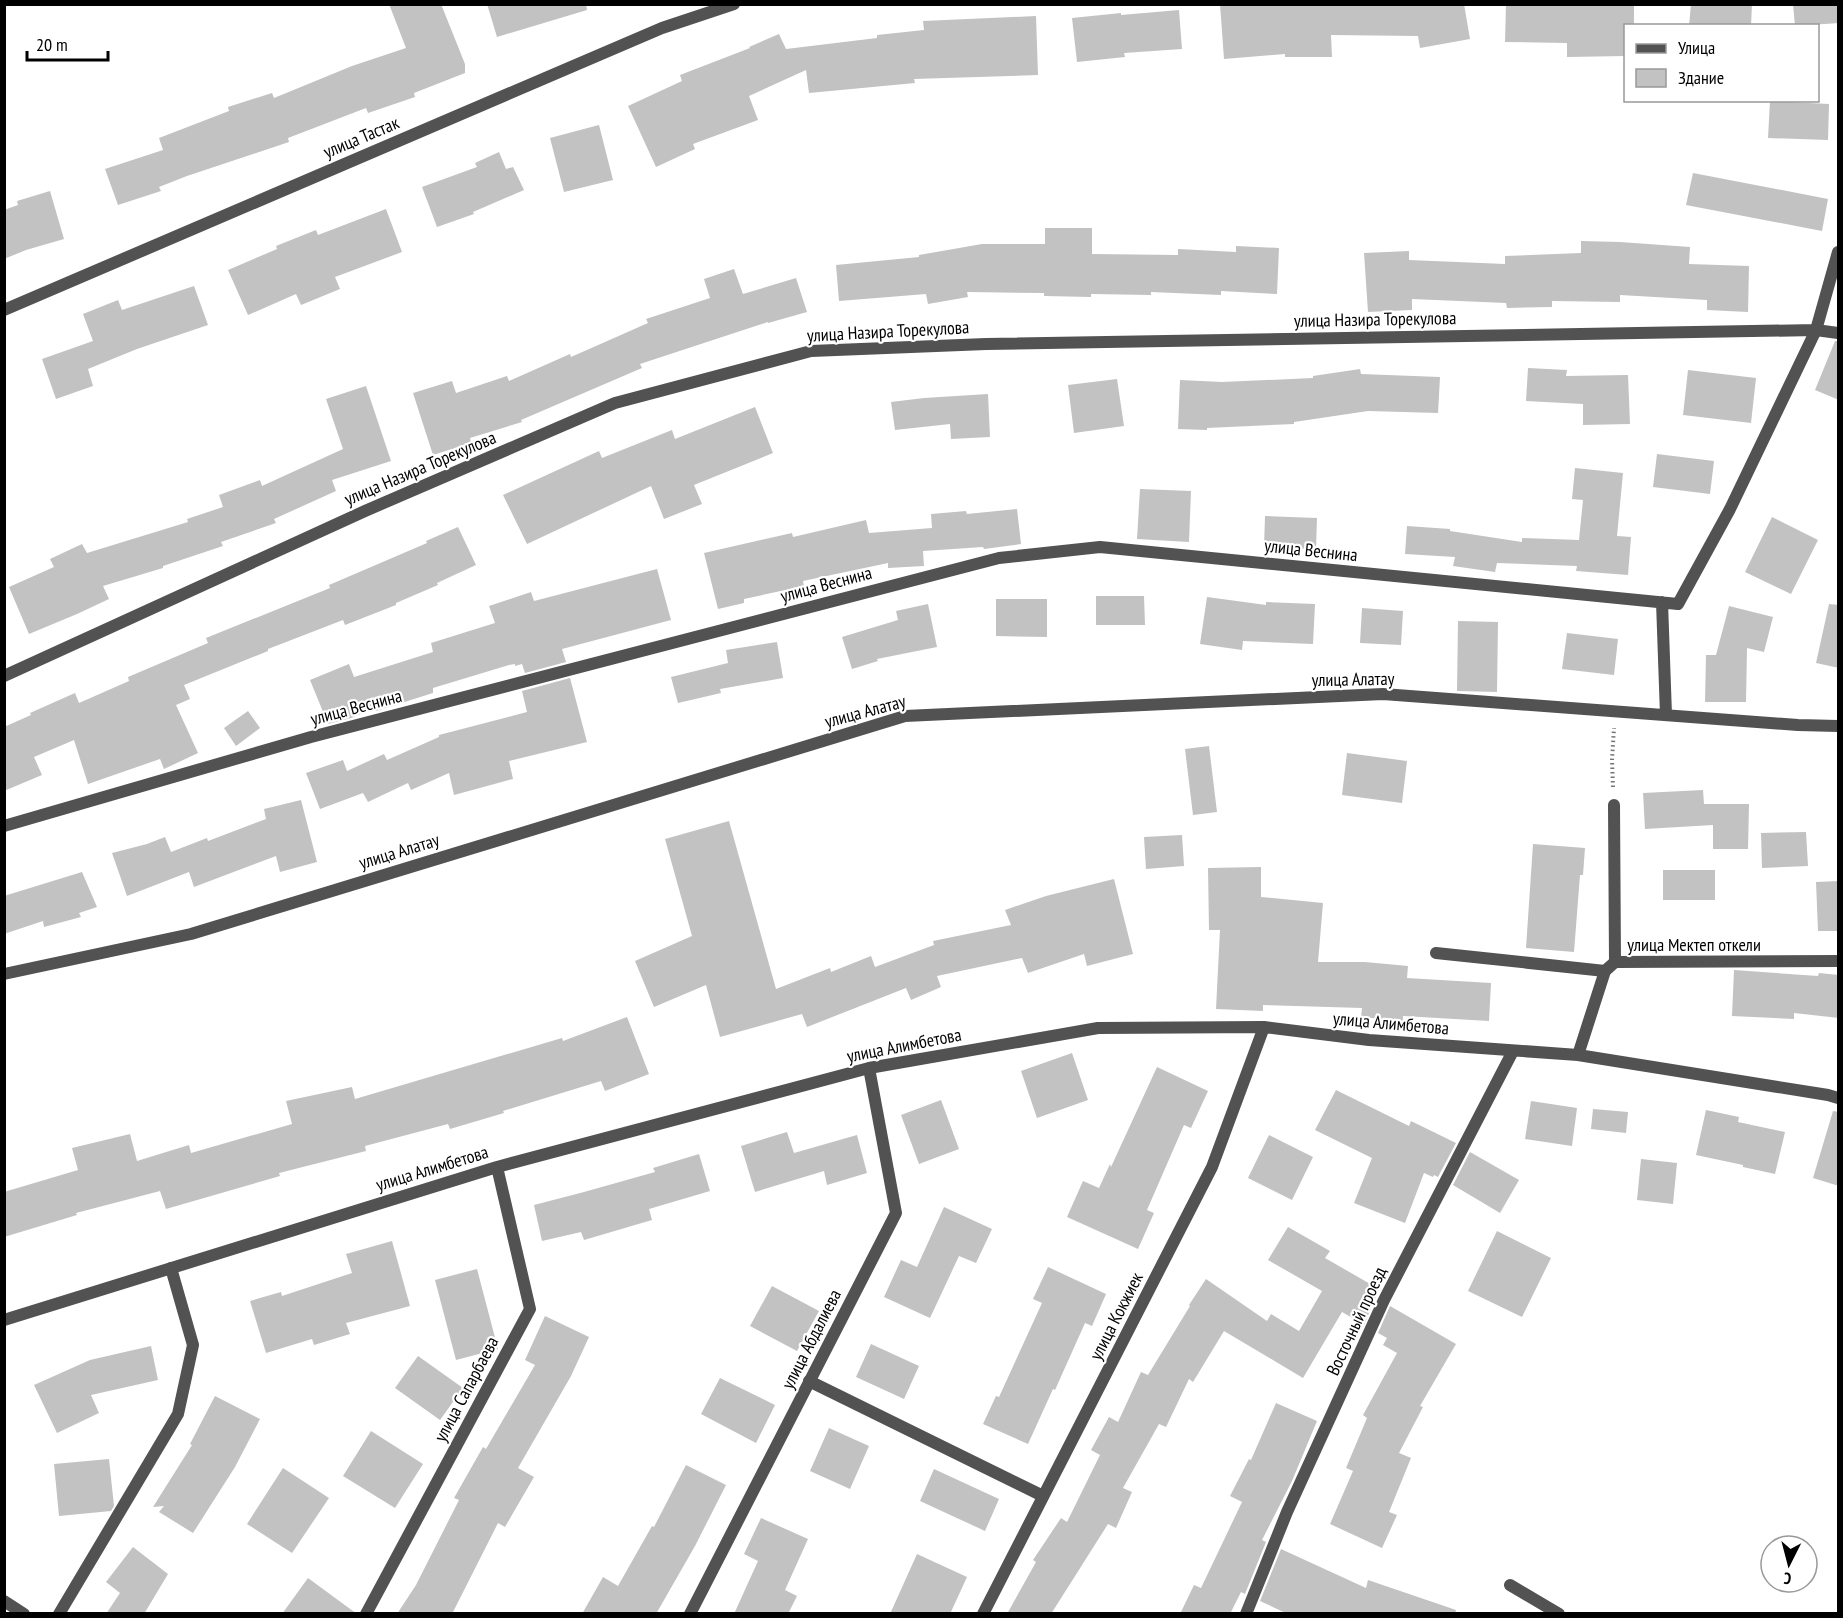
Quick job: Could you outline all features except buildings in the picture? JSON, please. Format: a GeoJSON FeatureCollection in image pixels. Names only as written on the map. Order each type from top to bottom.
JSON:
{"type":"FeatureCollection","features":[{"type":"Feature","properties":{"kind":"street","name":"улица Тастак"},"geometry":{"type":"LineString","coordinates":[[4,310],[662,28],[734,4]]}},
{"type":"Feature","properties":{"kind":"street"},"geometry":{"type":"LineString","coordinates":[[1816,330],[1839,252]]}},
{"type":"Feature","properties":{"kind":"street","name":"улица Назира Торекулова"},"geometry":{"type":"LineString","coordinates":[[4,676],[365,511],[615,403],[811,351],[986,344],[1816,330],[1839,333]]}},
{"type":"Feature","properties":{"kind":"street","name":"улица Веснина"},"geometry":{"type":"LineString","coordinates":[[4,826],[311,737],[999,558],[1100,547],[1678,604],[1730,509],[1816,330]]}},
{"type":"Feature","properties":{"kind":"street"},"geometry":{"type":"LineString","coordinates":[[1662,602],[1666,716]]}},
{"type":"Feature","properties":{"kind":"street","name":"улица Алатау"},"geometry":{"type":"LineString","coordinates":[[4,974],[191,934],[905,716],[1383,694],[1666,716],[1839,726]]}},
{"type":"Feature","properties":{"kind":"street"},"geometry":{"type":"LineString","coordinates":[[1614,806],[1615,962]]}},
{"type":"Feature","properties":{"kind":"street"},"geometry":{"type":"LineString","coordinates":[[1436,953],[1605,971],[1578,1055]]}},
{"type":"Feature","properties":{"kind":"street","name":"улица Мектеп откели"},"geometry":{"type":"LineString","coordinates":[[1605,971],[1615,962],[1839,961]]}},
{"type":"Feature","properties":{"kind":"street","name":"улица Алимбетова"},"geometry":{"type":"LineString","coordinates":[[4,1320],[497,1167],[869,1068],[1098,1028],[1264,1027],[1369,1040],[1578,1055],[1839,1098]]}},
{"type":"Feature","properties":{"kind":"street","name":"улица Кокжиек"},"geometry":{"type":"LineString","coordinates":[[983,1614],[1212,1167],[1264,1027]]}},
{"type":"Feature","properties":{"kind":"street","name":"Восточный проезд"},"geometry":{"type":"LineString","coordinates":[[1246,1614],[1287,1512],[1384,1300],[1514,1051]]}},
{"type":"Feature","properties":{"kind":"street","name":"улица Абдалиева"},"geometry":{"type":"LineString","coordinates":[[690,1614],[896,1213],[869,1068]]}},
{"type":"Feature","properties":{"kind":"street","name":"улица Сапарбаева"},"geometry":{"type":"LineString","coordinates":[[366,1614],[530,1309],[497,1167]]}},
{"type":"Feature","properties":{"kind":"street"},"geometry":{"type":"LineString","coordinates":[[59,1614],[178,1414],[193,1345],[171,1268]]}},
{"type":"Feature","properties":{"kind":"street"},"geometry":{"type":"LineString","coordinates":[[809,1381],[1043,1496]]}},
{"type":"Feature","properties":{"kind":"street"},"geometry":{"type":"LineString","coordinates":[[1510,1586],[1559,1614]]}},
{"type":"Feature","properties":{"kind":"street"},"geometry":{"type":"LineString","coordinates":[[4,1601],[24,1614]]}},
{"type":"Feature","properties":{"kind":"path"},"geometry":{"type":"LineString","coordinates":[[1614,720],[1612,760],[1614,806]]}}]}
